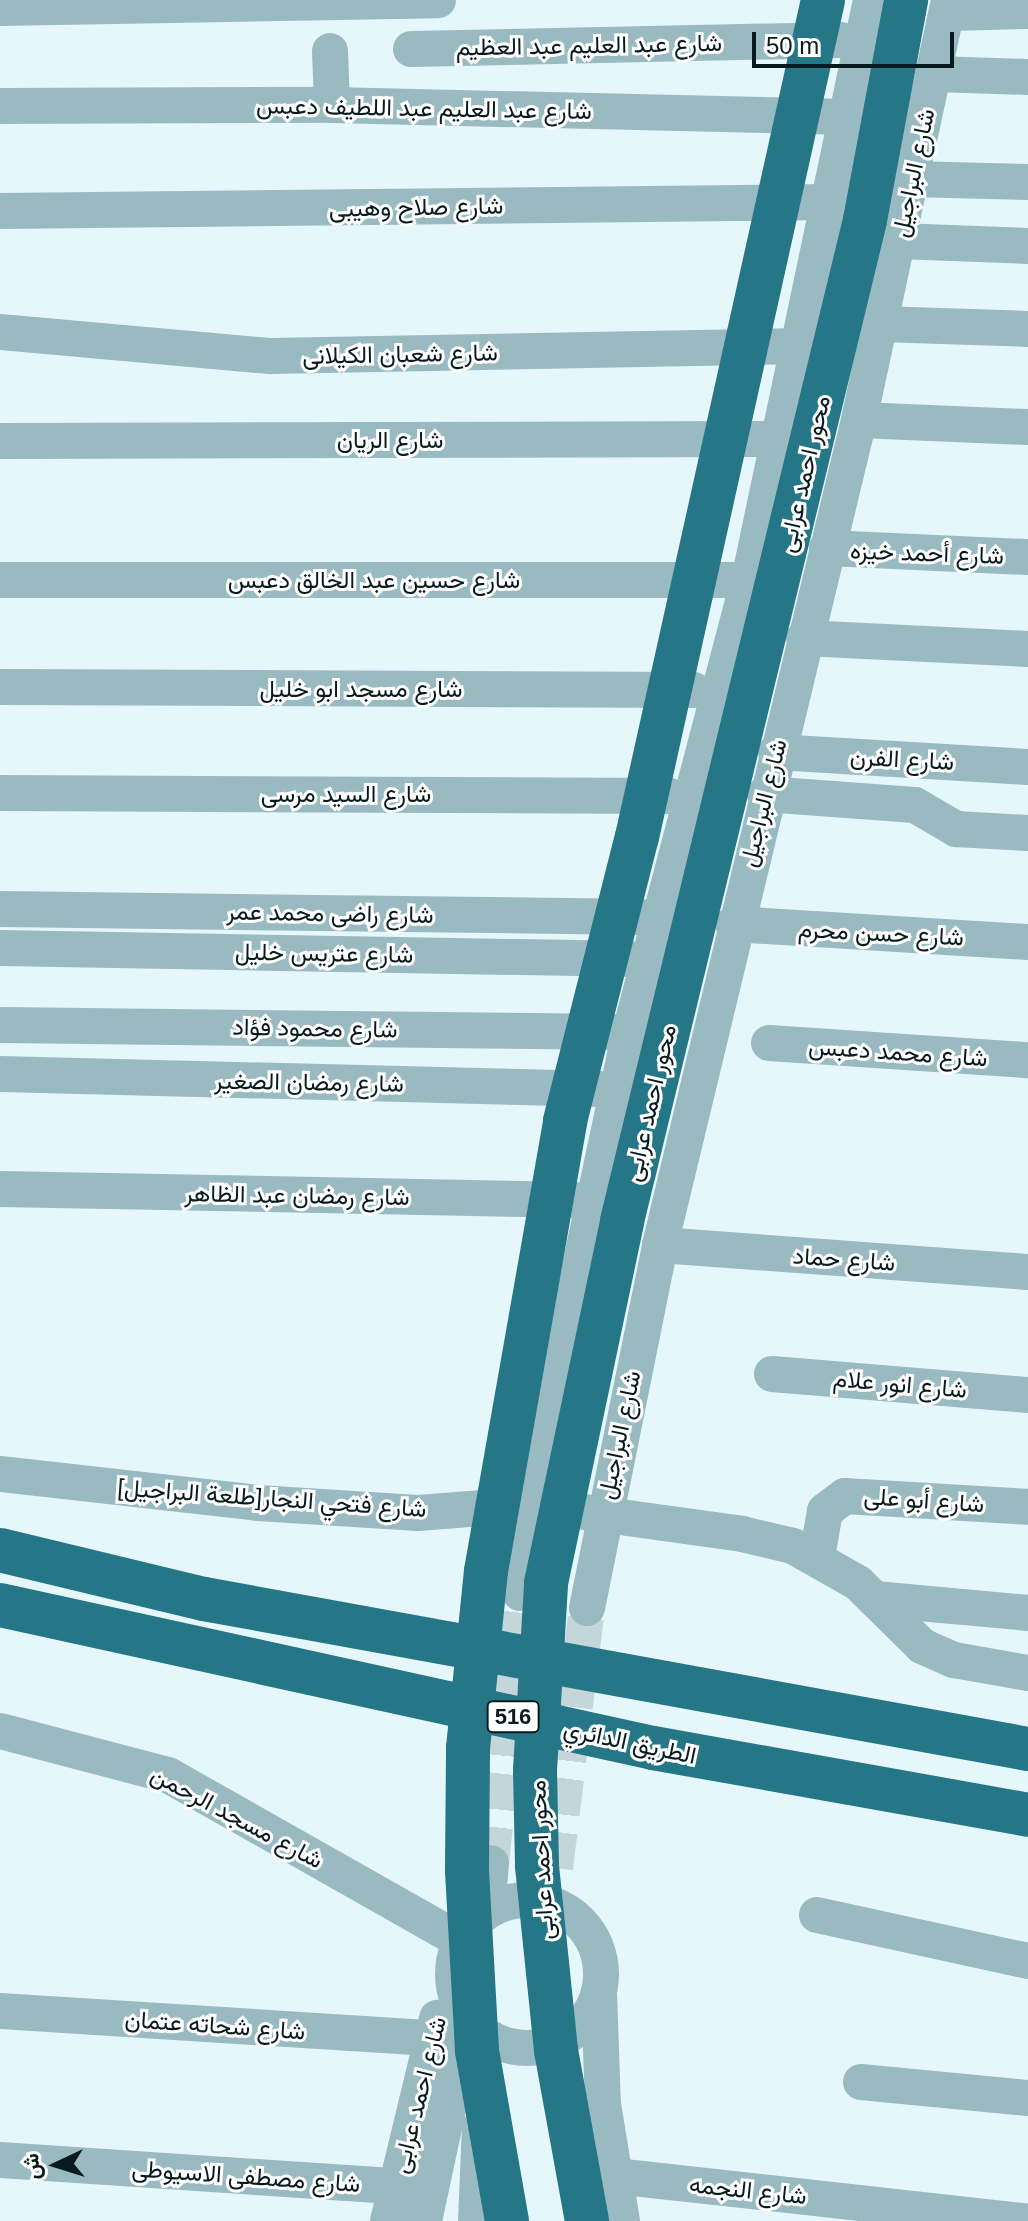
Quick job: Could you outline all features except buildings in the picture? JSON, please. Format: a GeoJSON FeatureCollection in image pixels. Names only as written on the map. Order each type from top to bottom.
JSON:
{"type":"FeatureCollection","features":[{"type":"Feature","properties":{"kind":"highway"},"geometry":{"type":"LineString","coordinates":[[507,2221],[477,2050],[467,1869],[468,1748],[486,1571],[565,1121],[640,822],[823,0]]}},
{"type":"Feature","properties":{"kind":"highway","name":"محور احمد عرابى"},"geometry":{"type":"LineString","coordinates":[[587,2221],[556,2050],[537,1865],[535,1770],[546,1583],[622,1221],[865,220],[906,0]]}},
{"type":"Feature","properties":{"kind":"highway"},"geometry":{"type":"LineString","coordinates":[[0,1550],[204,1599],[1028,1749]]}},
{"type":"Feature","properties":{"kind":"highway","name":"الطريق الدائري"},"geometry":{"type":"LineString","coordinates":[[0,1605],[653,1748],[1028,1815]]}},
{"type":"Feature","properties":{"kind":"street"},"geometry":{"type":"LineString","coordinates":[[0,8],[438,0]]}},
{"type":"Feature","properties":{"kind":"street"},"geometry":{"type":"LineString","coordinates":[[520,1593],[594,1201],[630,1032],[749,580],[832,202],[871,0]]}},
{"type":"Feature","properties":{"kind":"street"},"geometry":{"type":"LineString","coordinates":[[948,7],[1028,11]]}},
{"type":"Feature","properties":{"kind":"street","name":"شارع البراجيل"},"geometry":{"type":"LineString","coordinates":[[587,1608],[602,1515],[660,1245],[733,924],[859,420],[948,7]]}},
{"type":"Feature","properties":{"kind":"street","name":"شارع عبد العليم عبد العظيم"},"geometry":{"type":"LineString","coordinates":[[411,49],[862,40]]}},
{"type":"Feature","properties":{"kind":"street"},"geometry":{"type":"LineString","coordinates":[[330,51],[332,105]]}},
{"type":"Feature","properties":{"kind":"street"},"geometry":{"type":"LineString","coordinates":[[934,74],[1028,77]]}},
{"type":"Feature","properties":{"kind":"street","name":"شارع عبد العليم عبد اللطيف دعبس"},"geometry":{"type":"LineString","coordinates":[[0,106],[332,105],[849,117]]}},
{"type":"Feature","properties":{"kind":"street"},"geometry":{"type":"LineString","coordinates":[[911,179],[1028,182]]}},
{"type":"Feature","properties":{"kind":"street","name":"شارع صلاح وهيبى"},"geometry":{"type":"LineString","coordinates":[[0,211],[832,202]]}},
{"type":"Feature","properties":{"kind":"street"},"geometry":{"type":"LineString","coordinates":[[898,241],[1028,246]]}},
{"type":"Feature","properties":{"kind":"street"},"geometry":{"type":"LineString","coordinates":[[880,324],[1028,329]]}},
{"type":"Feature","properties":{"kind":"street","name":"شارع شعبان الكيلانى"},"geometry":{"type":"LineString","coordinates":[[0,332],[271,356],[801,346]]}},
{"type":"Feature","properties":{"kind":"street"},"geometry":{"type":"LineString","coordinates":[[859,420],[1028,427]]}},
{"type":"Feature","properties":{"kind":"street","name":"شارع الريان"},"geometry":{"type":"LineString","coordinates":[[0,441],[780,439]]}},
{"type":"Feature","properties":{"kind":"street","name":"شارع أحمد خيزه"},"geometry":{"type":"LineString","coordinates":[[827,548],[1028,557]]}},
{"type":"Feature","properties":{"kind":"street","name":"شارع حسين عبد الخالق دعبس"},"geometry":{"type":"LineString","coordinates":[[0,580],[749,580]]}},
{"type":"Feature","properties":{"kind":"street"},"geometry":{"type":"LineString","coordinates":[[804,638],[1028,649]]}},
{"type":"Feature","properties":{"kind":"street","name":"شارع مسجد ابو خليل"},"geometry":{"type":"LineString","coordinates":[[0,687],[721,690]]}},
{"type":"Feature","properties":{"kind":"street","name":"شارع الفرن"},"geometry":{"type":"LineString","coordinates":[[776,752],[1028,767]]}},
{"type":"Feature","properties":{"kind":"street","name":"شارع السيد مرسى"},"geometry":{"type":"LineString","coordinates":[[0,793],[692,796]]}},
{"type":"Feature","properties":{"kind":"street"},"geometry":{"type":"LineString","coordinates":[[765,794],[915,805],[956,829],[1028,833]]}},
{"type":"Feature","properties":{"kind":"street","name":"شارع راضى محمد عمر"},"geometry":{"type":"LineString","coordinates":[[0,909],[660,917]]}},
{"type":"Feature","properties":{"kind":"street","name":"شارع حسن محرم"},"geometry":{"type":"LineString","coordinates":[[733,924],[1028,942]]}},
{"type":"Feature","properties":{"kind":"street","name":"شارع عتريس خليل"},"geometry":{"type":"LineString","coordinates":[[0,948],[648,959]]}},
{"type":"Feature","properties":{"kind":"street","name":"شارع محمود فؤاد"},"geometry":{"type":"LineString","coordinates":[[0,1025],[630,1032]]}},
{"type":"Feature","properties":{"kind":"street","name":"شارع محمد دعبس"},"geometry":{"type":"LineString","coordinates":[[769,1043],[1028,1060]]}},
{"type":"Feature","properties":{"kind":"street","name":"شارع رمضان الصغير"},"geometry":{"type":"LineString","coordinates":[[0,1074],[619,1089]]}},
{"type":"Feature","properties":{"kind":"street","name":"شارع رمضان عبد الظاهر"},"geometry":{"type":"LineString","coordinates":[[0,1189],[594,1201]]}},
{"type":"Feature","properties":{"kind":"street","name":"شارع حماد"},"geometry":{"type":"LineString","coordinates":[[660,1245],[1028,1272]]}},
{"type":"Feature","properties":{"kind":"street","name":"شارع انور علام"},"geometry":{"type":"LineString","coordinates":[[772,1374],[1028,1395]]}},
{"type":"Feature","properties":{"kind":"street","name":"شارع فتحي النجار[طلعة البراجيل]"},"geometry":{"type":"LineString","coordinates":[[0,1474],[258,1503],[418,1513],[535,1504],[768,1539],[817,1557],[875,1599],[907,1635],[938,1654],[1028,1673]]}},
{"type":"Feature","properties":{"kind":"street","name":"شارع أبو على"},"geometry":{"type":"LineString","coordinates":[[817,1557],[825,1511],[845,1496],[1028,1507]]}},
{"type":"Feature","properties":{"kind":"street"},"geometry":{"type":"LineString","coordinates":[[875,1599],[1028,1613]]}},
{"type":"Feature","properties":{"kind":"street","name":"شارع مسجد الرحمن"},"geometry":{"type":"LineString","coordinates":[[0,1731],[168,1775],[456,1955]]}},
{"type":"Feature","properties":{"kind":"street"},"geometry":{"type":"LineString","coordinates":[[476,2221],[477,2029],[456,1955],[487,1911],[491,1863]]}},
{"type":"Feature","properties":{"kind":"street"},"geometry":{"type":"LineString","coordinates":[[551,1904],[555,1868]]}},
{"type":"Feature","properties":{"kind":"street"},"geometry":{"type":"LineString","coordinates":[[487,1911],[518,1900],[551,1904],[590,1935],[600,1960],[603,2104],[622,2221]]}},
{"type":"Feature","properties":{"kind":"street"},"geometry":{"type":"LineString","coordinates":[[817,1915],[1028,1961]]}},
{"type":"Feature","properties":{"kind":"street","name":"شارع احمد عرابى"},"geometry":{"type":"LineString","coordinates":[[388,2221],[431,2038],[456,1955]]}},
{"type":"Feature","properties":{"kind":"street"},"geometry":{"type":"LineString","coordinates":[[477,2029],[520,2049],[556,2043],[584,2022],[599,1990]]}},
{"type":"Feature","properties":{"kind":"street","name":"شارع شحاته عتمان"},"geometry":{"type":"LineString","coordinates":[[0,2011],[431,2038]]}},
{"type":"Feature","properties":{"kind":"street","name":"شارع احمد عرابى"},"geometry":{"type":"LineString","coordinates":[[424,2221],[477,2029]]}},
{"type":"Feature","properties":{"kind":"street"},"geometry":{"type":"LineString","coordinates":[[861,2082],[1028,2098]]}},
{"type":"Feature","properties":{"kind":"street","name":"شارع مصطفى الاسيوطى"},"geometry":{"type":"LineString","coordinates":[[0,2160],[396,2186]]}},
{"type":"Feature","properties":{"kind":"street","name":"شارع النجمه"},"geometry":{"type":"LineString","coordinates":[[615,2176],[1025,2221]]}},
{"type":"Feature","properties":{"kind":"tunnel"},"geometry":{"type":"LineString","coordinates":[[491,1863],[520,1593]]}},
{"type":"Feature","properties":{"kind":"tunnel"},"geometry":{"type":"LineString","coordinates":[[555,1868],[587,1608]]}}]}
